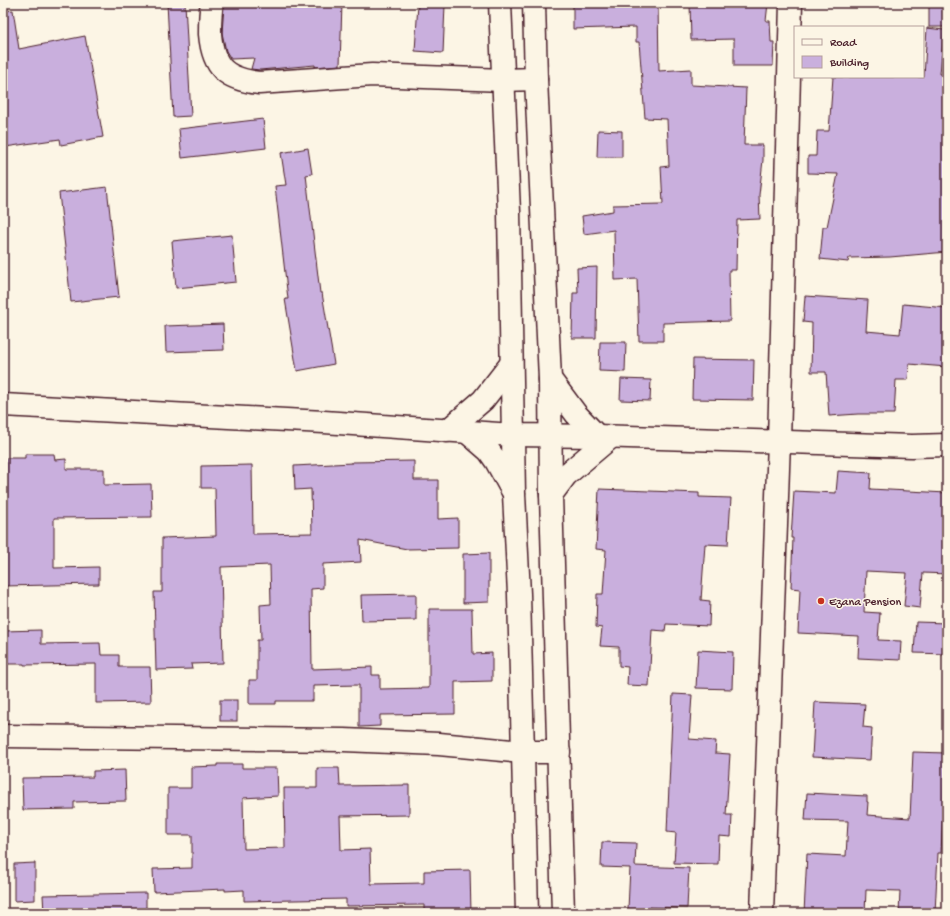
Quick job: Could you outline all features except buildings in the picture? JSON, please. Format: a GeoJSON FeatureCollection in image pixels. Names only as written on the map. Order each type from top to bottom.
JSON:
{"type":"FeatureCollection","features":[{"type":"Feature","properties":{"kind":"street"},"geometry":{"type":"LineString","coordinates":[[212,3],[210,30],[211,45],[215,59],[221,68],[234,77],[244,81],[259,83],[372,75],[503,80],[536,79]]}},
{"type":"Feature","properties":{"kind":"street"},"geometry":{"type":"LineString","coordinates":[[500,3],[509,212],[514,494],[519,594],[527,913]]}},
{"type":"Feature","properties":{"kind":"street"},"geometry":{"type":"LineString","coordinates":[[534,3],[536,79],[550,379],[551,495],[563,913]]}},
{"type":"Feature","properties":{"kind":"street"},"geometry":{"type":"LineString","coordinates":[[762,913],[779,441],[791,3]]}},
{"type":"Feature","properties":{"kind":"street"},"geometry":{"type":"LineString","coordinates":[[457,431],[511,364]]}},
{"type":"Feature","properties":{"kind":"street"},"geometry":{"type":"LineString","coordinates":[[550,379],[576,414],[604,436]]}},
{"type":"Feature","properties":{"kind":"street"},"geometry":{"type":"LineString","coordinates":[[3,405],[324,422],[513,435],[604,436],[912,446],[947,445]]}},
{"type":"Feature","properties":{"kind":"street"},"geometry":{"type":"LineString","coordinates":[[457,431],[489,451],[514,494]]}},
{"type":"Feature","properties":{"kind":"street"},"geometry":{"type":"LineString","coordinates":[[551,495],[566,475],[604,436]]}},
{"type":"Feature","properties":{"kind":"street"},"geometry":{"type":"LineString","coordinates":[[3,736],[344,740],[439,744],[523,752],[559,752]]}},
{"type":"Feature","properties":{"kind":"place","name":"Ezana Pension"},"geometry":{"type":"Point","coordinates":[821,601]}}]}
